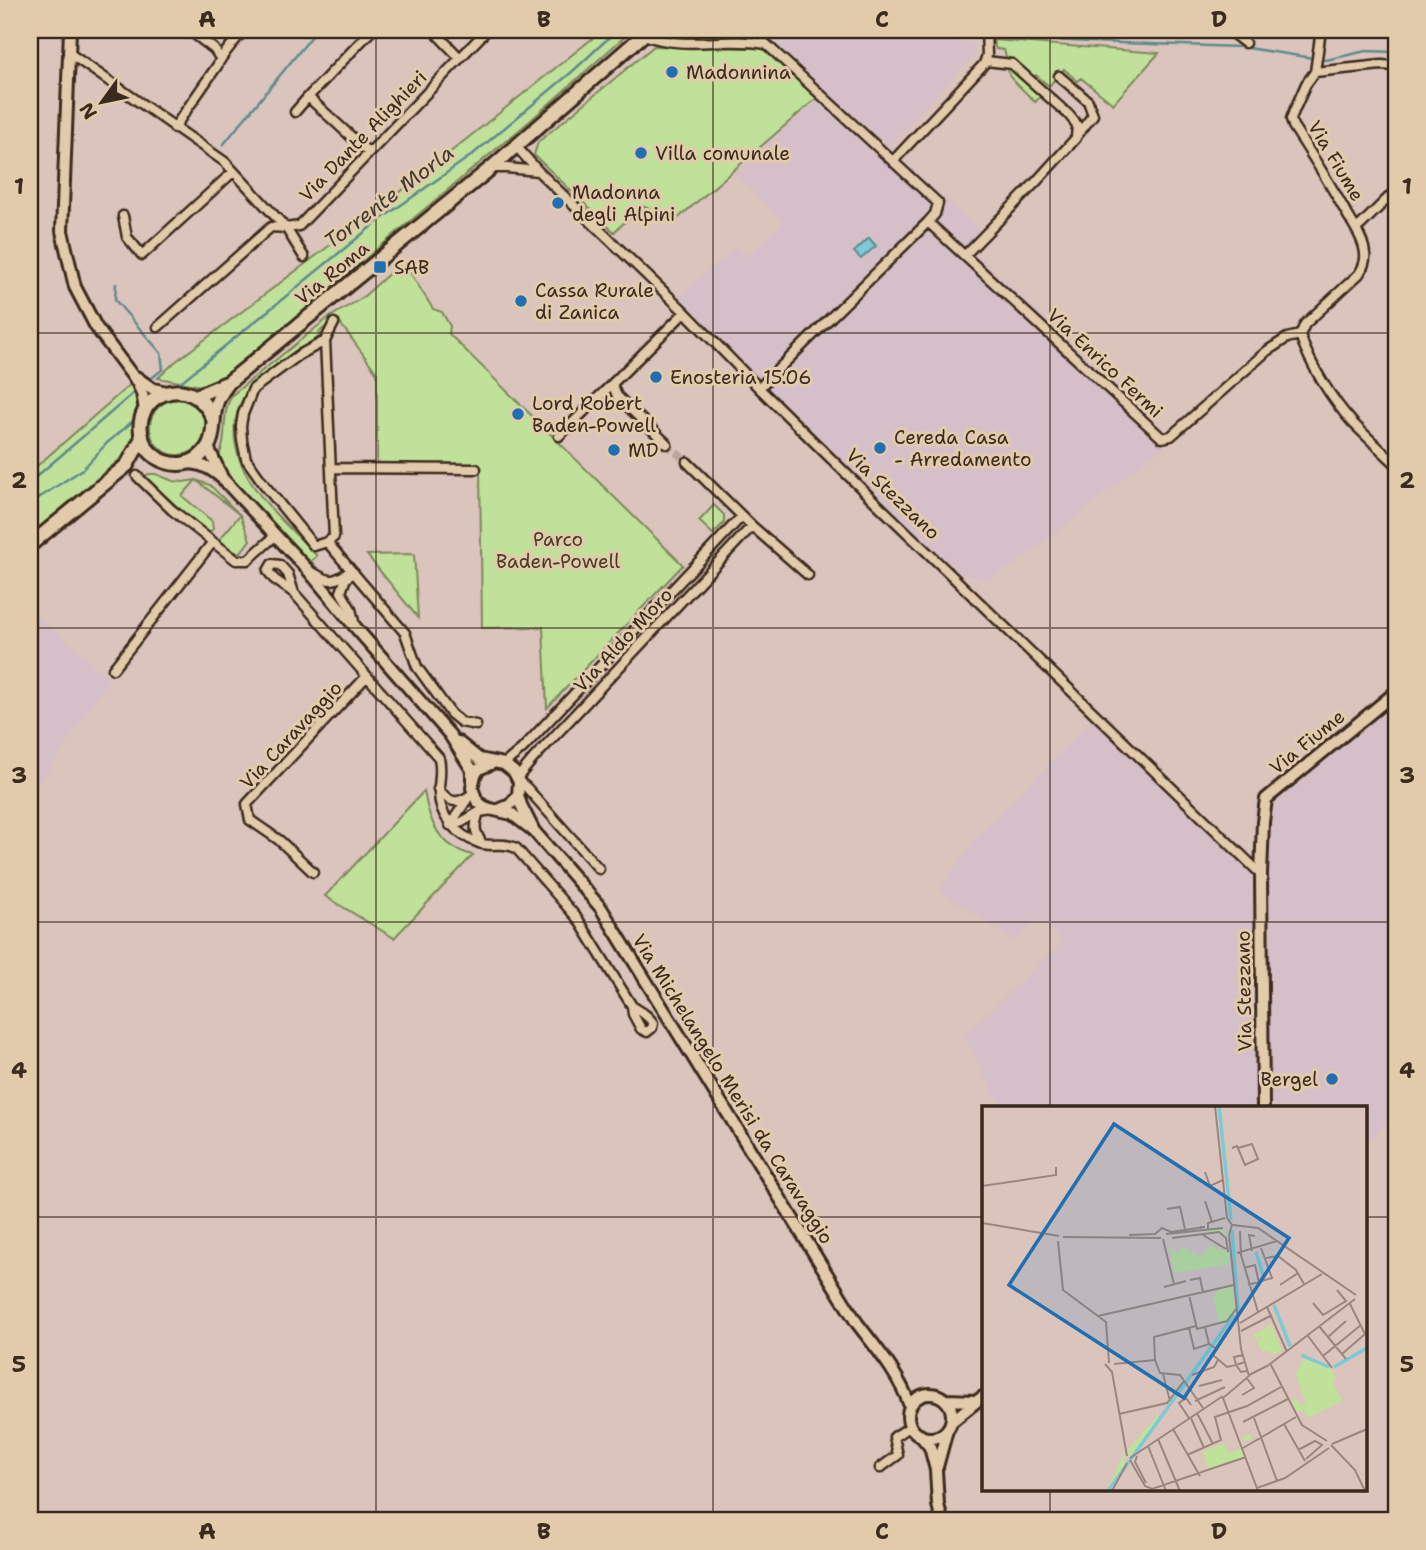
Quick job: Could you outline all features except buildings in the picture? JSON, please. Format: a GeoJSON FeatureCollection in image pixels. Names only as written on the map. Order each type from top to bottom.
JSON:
{"type":"FeatureCollection","features":[{"type":"Feature","properties":{"kind":"main road","name":"Via Roma"},"geometry":{"type":"LineString","coordinates":[[196,396],[229,382],[491,168],[647,32]]}},
{"type":"Feature","properties":{"kind":"main road","name":"Via Roma"},"geometry":{"type":"LineString","coordinates":[[208,447],[218,399],[229,382]]}},
{"type":"Feature","properties":{"kind":"main road"},"geometry":{"type":"LineString","coordinates":[[208,447],[194,460],[167,463],[146,447],[142,439],[142,419],[151,402],[167,392],[177,391],[187,392],[204,402],[213,419]]}},
{"type":"Feature","properties":{"kind":"main road"},"geometry":{"type":"LineString","coordinates":[[127,465],[142,439]]}},
{"type":"Feature","properties":{"kind":"main road"},"geometry":{"type":"LineString","coordinates":[[30,545],[127,465],[159,459]]}},
{"type":"Feature","properties":{"kind":"street"},"geometry":{"type":"LineString","coordinates":[[70,30],[62,231],[75,287],[96,327],[131,373],[142,393],[145,410]]}},
{"type":"Feature","properties":{"kind":"street"},"geometry":{"type":"LineString","coordinates":[[190,30],[214,49],[220,58]]}},
{"type":"Feature","properties":{"kind":"street"},"geometry":{"type":"LineString","coordinates":[[174,128],[220,58],[244,30]]}},
{"type":"Feature","properties":{"kind":"street"},"geometry":{"type":"LineString","coordinates":[[295,112],[372,30]]}},
{"type":"Feature","properties":{"kind":"street"},"geometry":{"type":"LineString","coordinates":[[433,30],[460,58]]}},
{"type":"Feature","properties":{"kind":"street","name":"Via Dante Alighieri"},"geometry":{"type":"LineString","coordinates":[[158,327],[271,226],[299,226],[487,30]]}},
{"type":"Feature","properties":{"kind":"street"},"geometry":{"type":"LineString","coordinates":[[893,160],[986,61],[986,30]]}},
{"type":"Feature","properties":{"kind":"street"},"geometry":{"type":"LineString","coordinates":[[1228,30],[1245,43]]}},
{"type":"Feature","properties":{"kind":"street","name":"Via Fiume"},"geometry":{"type":"LineString","coordinates":[[1300,335],[1305,324],[1362,269],[1366,256],[1356,229],[1291,119],[1307,83],[1316,70],[1321,30]]}},
{"type":"Feature","properties":{"kind":"street"},"geometry":{"type":"LineString","coordinates":[[647,32],[658,40],[675,43],[751,41],[766,44],[938,203],[935,214],[928,222],[759,388]]}},
{"type":"Feature","properties":{"kind":"street"},"geometry":{"type":"LineString","coordinates":[[69,54],[225,162],[286,228],[304,257]]}},
{"type":"Feature","properties":{"kind":"street"},"geometry":{"type":"LineString","coordinates":[[986,61],[1012,64],[1069,115],[1077,125],[1076,138]]}},
{"type":"Feature","properties":{"kind":"street"},"geometry":{"type":"LineString","coordinates":[[1316,70],[1396,66]]}},
{"type":"Feature","properties":{"kind":"street"},"geometry":{"type":"LineString","coordinates":[[965,255],[1050,167],[1093,115],[1088,101],[1059,76]]}},
{"type":"Feature","properties":{"kind":"street"},"geometry":{"type":"LineString","coordinates":[[308,97],[369,153]]}},
{"type":"Feature","properties":{"kind":"street","name":"Via Stezzano"},"geometry":{"type":"LineString","coordinates":[[516,146],[537,172],[685,312],[759,388],[1261,874],[1263,1106]]}},
{"type":"Feature","properties":{"kind":"street"},"geometry":{"type":"LineString","coordinates":[[491,168],[537,172]]}},
{"type":"Feature","properties":{"kind":"street"},"geometry":{"type":"LineString","coordinates":[[122,216],[127,237],[142,254],[233,172]]}},
{"type":"Feature","properties":{"kind":"street"},"geometry":{"type":"LineString","coordinates":[[1356,229],[1396,190]]}},
{"type":"Feature","properties":{"kind":"street","name":"Via Enrico Fermi"},"geometry":{"type":"LineString","coordinates":[[928,222],[1165,439],[1267,351],[1287,338],[1300,335]]}},
{"type":"Feature","properties":{"kind":"street"},"geometry":{"type":"LineString","coordinates":[[559,436],[685,312]]}},
{"type":"Feature","properties":{"kind":"street"},"geometry":{"type":"LineString","coordinates":[[325,341],[299,355],[253,389],[241,426],[246,459],[314,547],[334,537],[324,356],[325,341],[334,323]]}},
{"type":"Feature","properties":{"kind":"street"},"geometry":{"type":"LineString","coordinates":[[1300,335],[1335,400],[1352,422],[1396,464]]}},
{"type":"Feature","properties":{"kind":"street"},"geometry":{"type":"LineString","coordinates":[[131,373],[148,387],[167,392]]}},
{"type":"Feature","properties":{"kind":"street"},"geometry":{"type":"LineString","coordinates":[[612,384],[617,396],[667,444]]}},
{"type":"Feature","properties":{"kind":"street"},"geometry":{"type":"LineString","coordinates":[[208,447],[222,478]]}},
{"type":"Feature","properties":{"kind":"street"},"geometry":{"type":"LineString","coordinates":[[687,462],[752,526],[808,575]]}},
{"type":"Feature","properties":{"kind":"street"},"geometry":{"type":"LineString","coordinates":[[186,463],[207,466],[222,478],[308,569],[450,735],[479,759],[510,767],[518,780],[600,869]]}},
{"type":"Feature","properties":{"kind":"street"},"geometry":{"type":"LineString","coordinates":[[331,468],[477,469]]}},
{"type":"Feature","properties":{"kind":"street"},"geometry":{"type":"LineString","coordinates":[[137,476],[172,510],[236,560],[248,560],[276,535]]}},
{"type":"Feature","properties":{"kind":"street","name":"Via Aldo Moro"},"geometry":{"type":"LineString","coordinates":[[498,764],[522,748],[742,516]]}},
{"type":"Feature","properties":{"kind":"street","name":"Via Aldo Moro"},"geometry":{"type":"LineString","coordinates":[[518,780],[533,759],[752,526]]}},
{"type":"Feature","properties":{"kind":"street"},"geometry":{"type":"LineString","coordinates":[[327,542],[405,632],[417,667],[451,715],[461,722],[476,725]]}},
{"type":"Feature","properties":{"kind":"street"},"geometry":{"type":"LineString","coordinates":[[113,669],[212,543]]}},
{"type":"Feature","properties":{"kind":"street"},"geometry":{"type":"LineString","coordinates":[[308,569],[324,579],[336,580],[353,572]]}},
{"type":"Feature","properties":{"kind":"street"},"geometry":{"type":"LineString","coordinates":[[353,572],[346,579],[341,592],[351,609],[356,628]]}},
{"type":"Feature","properties":{"kind":"street"},"geometry":{"type":"LineString","coordinates":[[294,593],[439,758],[442,768],[439,803],[450,825],[461,835],[481,844],[503,843],[516,848],[578,919],[632,1006]]}},
{"type":"Feature","properties":{"kind":"street","name":"Via Caravaggio"},"geometry":{"type":"LineString","coordinates":[[313,872],[279,840],[250,820],[247,804],[368,676]]}},
{"type":"Feature","properties":{"kind":"street","name":"Via Fiume"},"geometry":{"type":"LineString","coordinates":[[1261,874],[1266,799],[1396,692]]}},
{"type":"Feature","properties":{"kind":"street"},"geometry":{"type":"LineString","coordinates":[[439,789],[452,801],[460,802],[471,791],[472,770],[450,735]]}},
{"type":"Feature","properties":{"kind":"street"},"geometry":{"type":"LineString","coordinates":[[450,825],[471,791],[475,775],[486,765],[498,764]]}},
{"type":"Feature","properties":{"kind":"street","name":"Via Michelangelo Merisi da Caravaggio"},"geometry":{"type":"LineString","coordinates":[[518,780],[521,805],[534,831]]}},
{"type":"Feature","properties":{"kind":"street","name":"Via Michelangelo Merisi da Caravaggio"},"geometry":{"type":"LineString","coordinates":[[471,791],[483,806],[512,814],[534,831],[601,908],[857,1323],[894,1372],[905,1390],[910,1406]]}},
{"type":"Feature","properties":{"kind":"street"},"geometry":{"type":"LineString","coordinates":[[450,825],[462,822],[479,812],[498,810],[510,805],[518,795]]}},
{"type":"Feature","properties":{"kind":"street"},"geometry":{"type":"LineString","coordinates":[[479,812],[475,825],[481,844]]}},
{"type":"Feature","properties":{"kind":"street","name":"Via Michelangelo Merisi da Caravaggio"},"geometry":{"type":"LineString","coordinates":[[894,1372],[912,1387],[929,1394]]}},
{"type":"Feature","properties":{"kind":"street"},"geometry":{"type":"LineString","coordinates":[[936,1470],[952,1410],[941,1396],[929,1394],[918,1397],[910,1406],[909,1419],[911,1426],[930,1447],[936,1470],[938,1505],[942,1520]]}},
{"type":"Feature","properties":{"kind":"street"},"geometry":{"type":"LineString","coordinates":[[946,1400],[980,1399]]}},
{"type":"Feature","properties":{"kind":"street"},"geometry":{"type":"LineString","coordinates":[[920,1435],[941,1435],[980,1399]]}},
{"type":"Feature","properties":{"kind":"street"},"geometry":{"type":"LineString","coordinates":[[880,1468],[898,1455],[894,1437],[911,1426]]}},
{"type":"Feature","properties":{"kind":"shaded area"},"geometry":{"type":"Polygon","coordinates":[[[759,33],[975,43],[974,55],[888,146],[989,239],[976,254],[1166,433],[1164,446],[1019,561],[988,580],[929,566],[671,304],[736,247],[747,257],[783,222],[735,173],[820,98],[759,33]]]}},
{"type":"Feature","properties":{"kind":"shaded area"},"geometry":{"type":"Polygon","coordinates":[[[30,609],[108,678],[30,796],[30,609]]]}},
{"type":"Feature","properties":{"kind":"shaded area"},"geometry":{"type":"Polygon","coordinates":[[[1396,685],[1396,1116],[1366,1142],[1366,1106],[1000,1106],[964,1036],[1063,942],[1040,918],[1014,941],[940,890],[972,842],[1094,718],[1214,835],[1255,859],[1253,802],[1396,685]]]}},
{"type":"Feature","properties":{"kind":"green space"},"geometry":{"type":"Polygon","coordinates":[[[603,30],[632,30],[531,120],[222,379],[201,386],[158,378],[175,362],[394,197],[603,30]]]}},
{"type":"Feature","properties":{"kind":"green space"},"geometry":{"type":"Polygon","coordinates":[[[668,30],[756,30],[756,34],[699,38],[677,35],[668,30]]]}},
{"type":"Feature","properties":{"kind":"green space"},"geometry":{"type":"Polygon","coordinates":[[[993,40],[1159,53],[1113,104],[1081,78],[1077,81],[1064,69],[1049,86],[1036,75],[1032,79],[1007,60],[1004,50],[996,49],[993,40]]]}},
{"type":"Feature","properties":{"kind":"green space"},"geometry":{"type":"Polygon","coordinates":[[[654,46],[763,48],[818,97],[676,220],[642,206],[614,232],[534,155],[538,142],[654,46]]]}},
{"type":"Feature","properties":{"kind":"green space"},"geometry":{"type":"Polygon","coordinates":[[[1006,64],[1043,94],[1035,102],[1010,77],[1006,64]]]}},
{"type":"Feature","properties":{"kind":"green space","name":"Parco Baden-Powell"},"geometry":{"type":"Polygon","coordinates":[[[403,261],[433,309],[442,312],[450,326],[449,334],[683,565],[547,708],[543,627],[482,628],[480,465],[377,464],[377,373],[337,319],[319,332],[320,336],[281,362],[254,385],[242,400],[235,422],[235,442],[249,479],[275,513],[317,556],[311,561],[322,574],[308,566],[225,476],[218,458],[223,442],[226,410],[232,395],[328,318],[362,298],[403,261]]]}},
{"type":"Feature","properties":{"kind":"green space"},"geometry":{"type":"Polygon","coordinates":[[[133,382],[143,395],[138,430],[130,451],[30,535],[30,472],[133,382]]]}},
{"type":"Feature","properties":{"kind":"green space"},"geometry":{"type":"Polygon","coordinates":[[[178,399],[193,404],[201,412],[206,427],[201,442],[193,450],[178,455],[163,450],[155,442],[150,427],[155,412],[163,404],[178,399]]]}},
{"type":"Feature","properties":{"kind":"green space"},"geometry":{"type":"Polygon","coordinates":[[[149,474],[173,481],[196,480],[182,496],[212,521],[213,529],[209,533],[142,477],[149,474]]]}},
{"type":"Feature","properties":{"kind":"green space"},"geometry":{"type":"Polygon","coordinates":[[[196,480],[210,485],[240,515],[196,480]]]}},
{"type":"Feature","properties":{"kind":"green space"},"geometry":{"type":"Polygon","coordinates":[[[714,505],[724,515],[724,523],[713,534],[699,521],[714,505]]]}},
{"type":"Feature","properties":{"kind":"green space"},"geometry":{"type":"Polygon","coordinates":[[[240,515],[250,540],[241,552],[231,552],[219,540],[240,515]]]}},
{"type":"Feature","properties":{"kind":"green space"},"geometry":{"type":"Polygon","coordinates":[[[414,554],[418,618],[367,555],[414,554]]]}},
{"type":"Feature","properties":{"kind":"green space"},"geometry":{"type":"Polygon","coordinates":[[[424,791],[429,813],[438,832],[452,846],[473,855],[394,938],[325,896],[424,791]]]}},
{"type":"Feature","properties":{"kind":"water"},"geometry":{"type":"Polygon","coordinates":[[[869,238],[876,246],[861,259],[854,252],[869,238]]]}},
{"type":"Feature","properties":{"kind":"waterway"},"geometry":{"type":"LineString","coordinates":[[223,145],[317,30]]}},
{"type":"Feature","properties":{"kind":"waterway","name":"Torrente Morla"},"geometry":{"type":"LineString","coordinates":[[177,385],[377,222],[472,155],[573,71],[617,30]]}},
{"type":"Feature","properties":{"kind":"waterway","name":"Torrente Morla"},"geometry":{"type":"LineString","coordinates":[[859,30],[1241,47],[1326,60],[1366,51],[1396,52]]}},
{"type":"Feature","properties":{"kind":"waterway"},"geometry":{"type":"LineString","coordinates":[[116,284],[115,300],[161,353],[163,369],[148,381]]}},
{"type":"Feature","properties":{"kind":"waterway"},"geometry":{"type":"LineString","coordinates":[[30,482],[136,391]]}},
{"type":"Feature","properties":{"kind":"waterway","name":"Torrente Morla"},"geometry":{"type":"LineString","coordinates":[[30,506],[83,469],[107,443],[133,421]]}},
{"type":"Feature","properties":{"kind":"tunnel"},"geometry":{"type":"LineString","coordinates":[[667,444],[687,462]]}},
{"type":"Feature","properties":{"kind":"place","name":"Madonnina"},"geometry":{"type":"Point","coordinates":[672,72]}},
{"type":"Feature","properties":{"kind":"place","name":"Villa comunale"},"geometry":{"type":"Point","coordinates":[641,153]}},
{"type":"Feature","properties":{"kind":"place","name":"Madonna degli Alpini"},"geometry":{"type":"Point","coordinates":[558,203]}},
{"type":"Feature","properties":{"kind":"place","name":"SAB"},"geometry":{"type":"Point","coordinates":[380,267]}},
{"type":"Feature","properties":{"kind":"place","name":"Cassa Rurale di Zanica"},"geometry":{"type":"Point","coordinates":[521,301]}},
{"type":"Feature","properties":{"kind":"place","name":"Enosteria 15.06"},"geometry":{"type":"Point","coordinates":[656,377]}},
{"type":"Feature","properties":{"kind":"place","name":"Lord Robert Baden-Powell"},"geometry":{"type":"Point","coordinates":[518,414]}},
{"type":"Feature","properties":{"kind":"place","name":"Cereda Casa - Arredamento"},"geometry":{"type":"Point","coordinates":[880,448]}},
{"type":"Feature","properties":{"kind":"place","name":"MD"},"geometry":{"type":"Point","coordinates":[614,450]}},
{"type":"Feature","properties":{"kind":"place","name":"Bergel"},"geometry":{"type":"Point","coordinates":[1332,1079]}}]}
